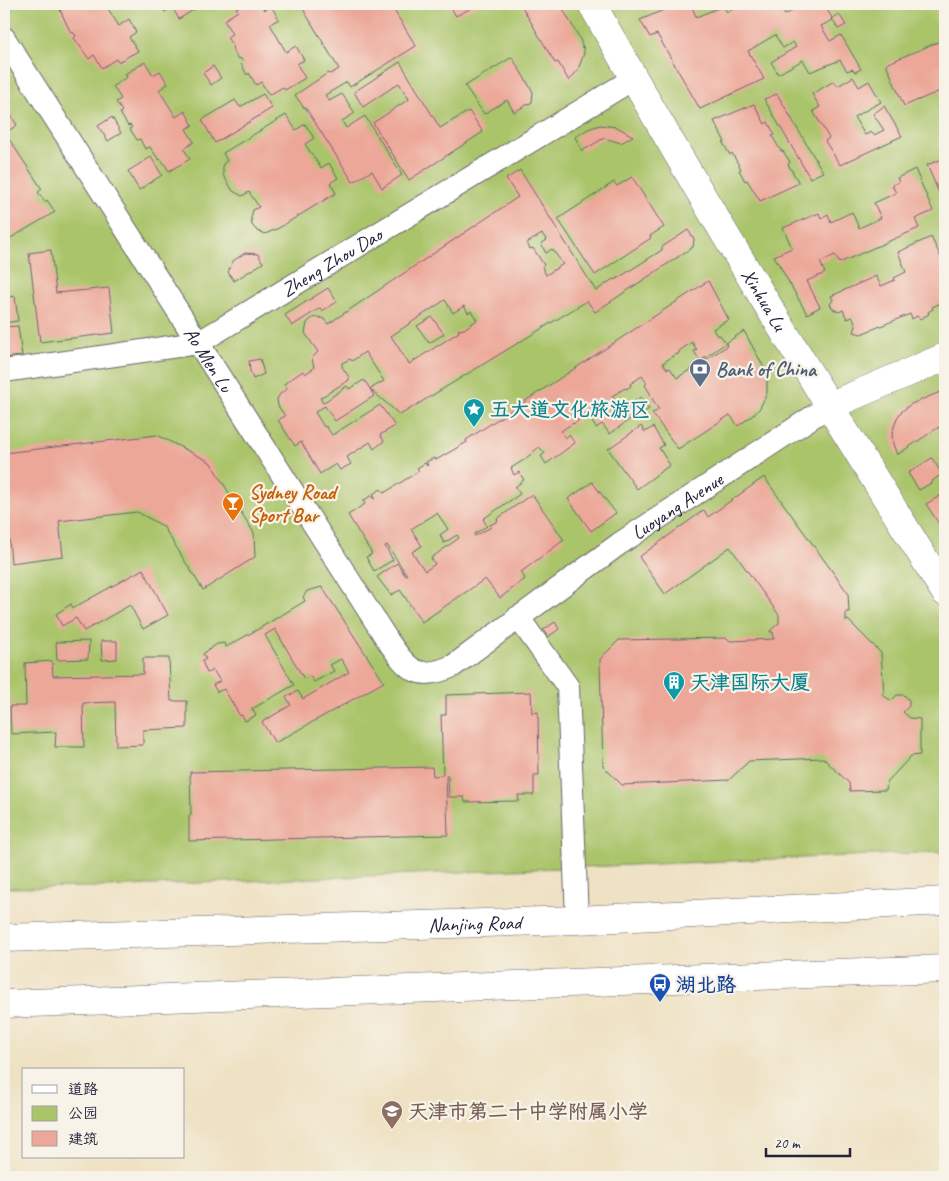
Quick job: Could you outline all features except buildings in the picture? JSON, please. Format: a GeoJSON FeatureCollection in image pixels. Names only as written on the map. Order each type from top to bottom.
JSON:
{"type":"FeatureCollection","features":[{"type":"Feature","properties":{"kind":"main road","name":"Xinhua Lu"},"geometry":{"type":"LineString","coordinates":[[592,4],[634,79],[829,406],[945,592]]}},
{"type":"Feature","properties":{"kind":"main road","name":"Luoyang Avenue"},"geometry":{"type":"LineString","coordinates":[[829,406],[945,357]]}},
{"type":"Feature","properties":{"kind":"main road","name":"Nanjing Road"},"geometry":{"type":"LineString","coordinates":[[11,939],[577,920],[945,901]]}},
{"type":"Feature","properties":{"kind":"main road"},"geometry":{"type":"LineString","coordinates":[[4,1004],[945,968]]}},
{"type":"Feature","properties":{"kind":"main road"},"geometry":{"type":"LineString","coordinates":[[4,1014],[43,1002]]}},
{"type":"Feature","properties":{"kind":"street","name":"Ao Men Lu"},"geometry":{"type":"LineString","coordinates":[[4,38],[388,641],[408,668],[421,673]]}},
{"type":"Feature","properties":{"kind":"street","name":"Zheng Zhou Dao"},"geometry":{"type":"LineString","coordinates":[[4,371],[198,343],[634,79]]}},
{"type":"Feature","properties":{"kind":"street","name":"Luoyang Avenue"},"geometry":{"type":"LineString","coordinates":[[421,673],[438,672],[454,666],[619,544],[829,406]]}},
{"type":"Feature","properties":{"kind":"street"},"geometry":{"type":"LineString","coordinates":[[518,618],[568,687],[577,920]]}},
{"type":"Feature","properties":{"kind":"green space","name":"五大道文化旅游区"},"geometry":{"type":"Polygon","coordinates":[[[4,4],[945,4],[945,852],[104,887],[4,888],[4,4]]]}},
{"type":"Feature","properties":{"kind":"place","name":"Bank of China"},"geometry":{"type":"Point","coordinates":[700,388]}},
{"type":"Feature","properties":{"kind":"place","name":"五大道文化旅游区"},"geometry":{"type":"Point","coordinates":[474,428]}},
{"type":"Feature","properties":{"kind":"place","name":"Sydney Road Sport Bar"},"geometry":{"type":"Point","coordinates":[233,522]}},
{"type":"Feature","properties":{"kind":"place","name":"天津国际大厦"},"geometry":{"type":"Point","coordinates":[674,701]}},
{"type":"Feature","properties":{"kind":"place","name":"湖北路"},"geometry":{"type":"Point","coordinates":[660,1003]}},
{"type":"Feature","properties":{"kind":"place","name":"天津市第二十中学附属小学"},"geometry":{"type":"Point","coordinates":[392,1130]}}]}
